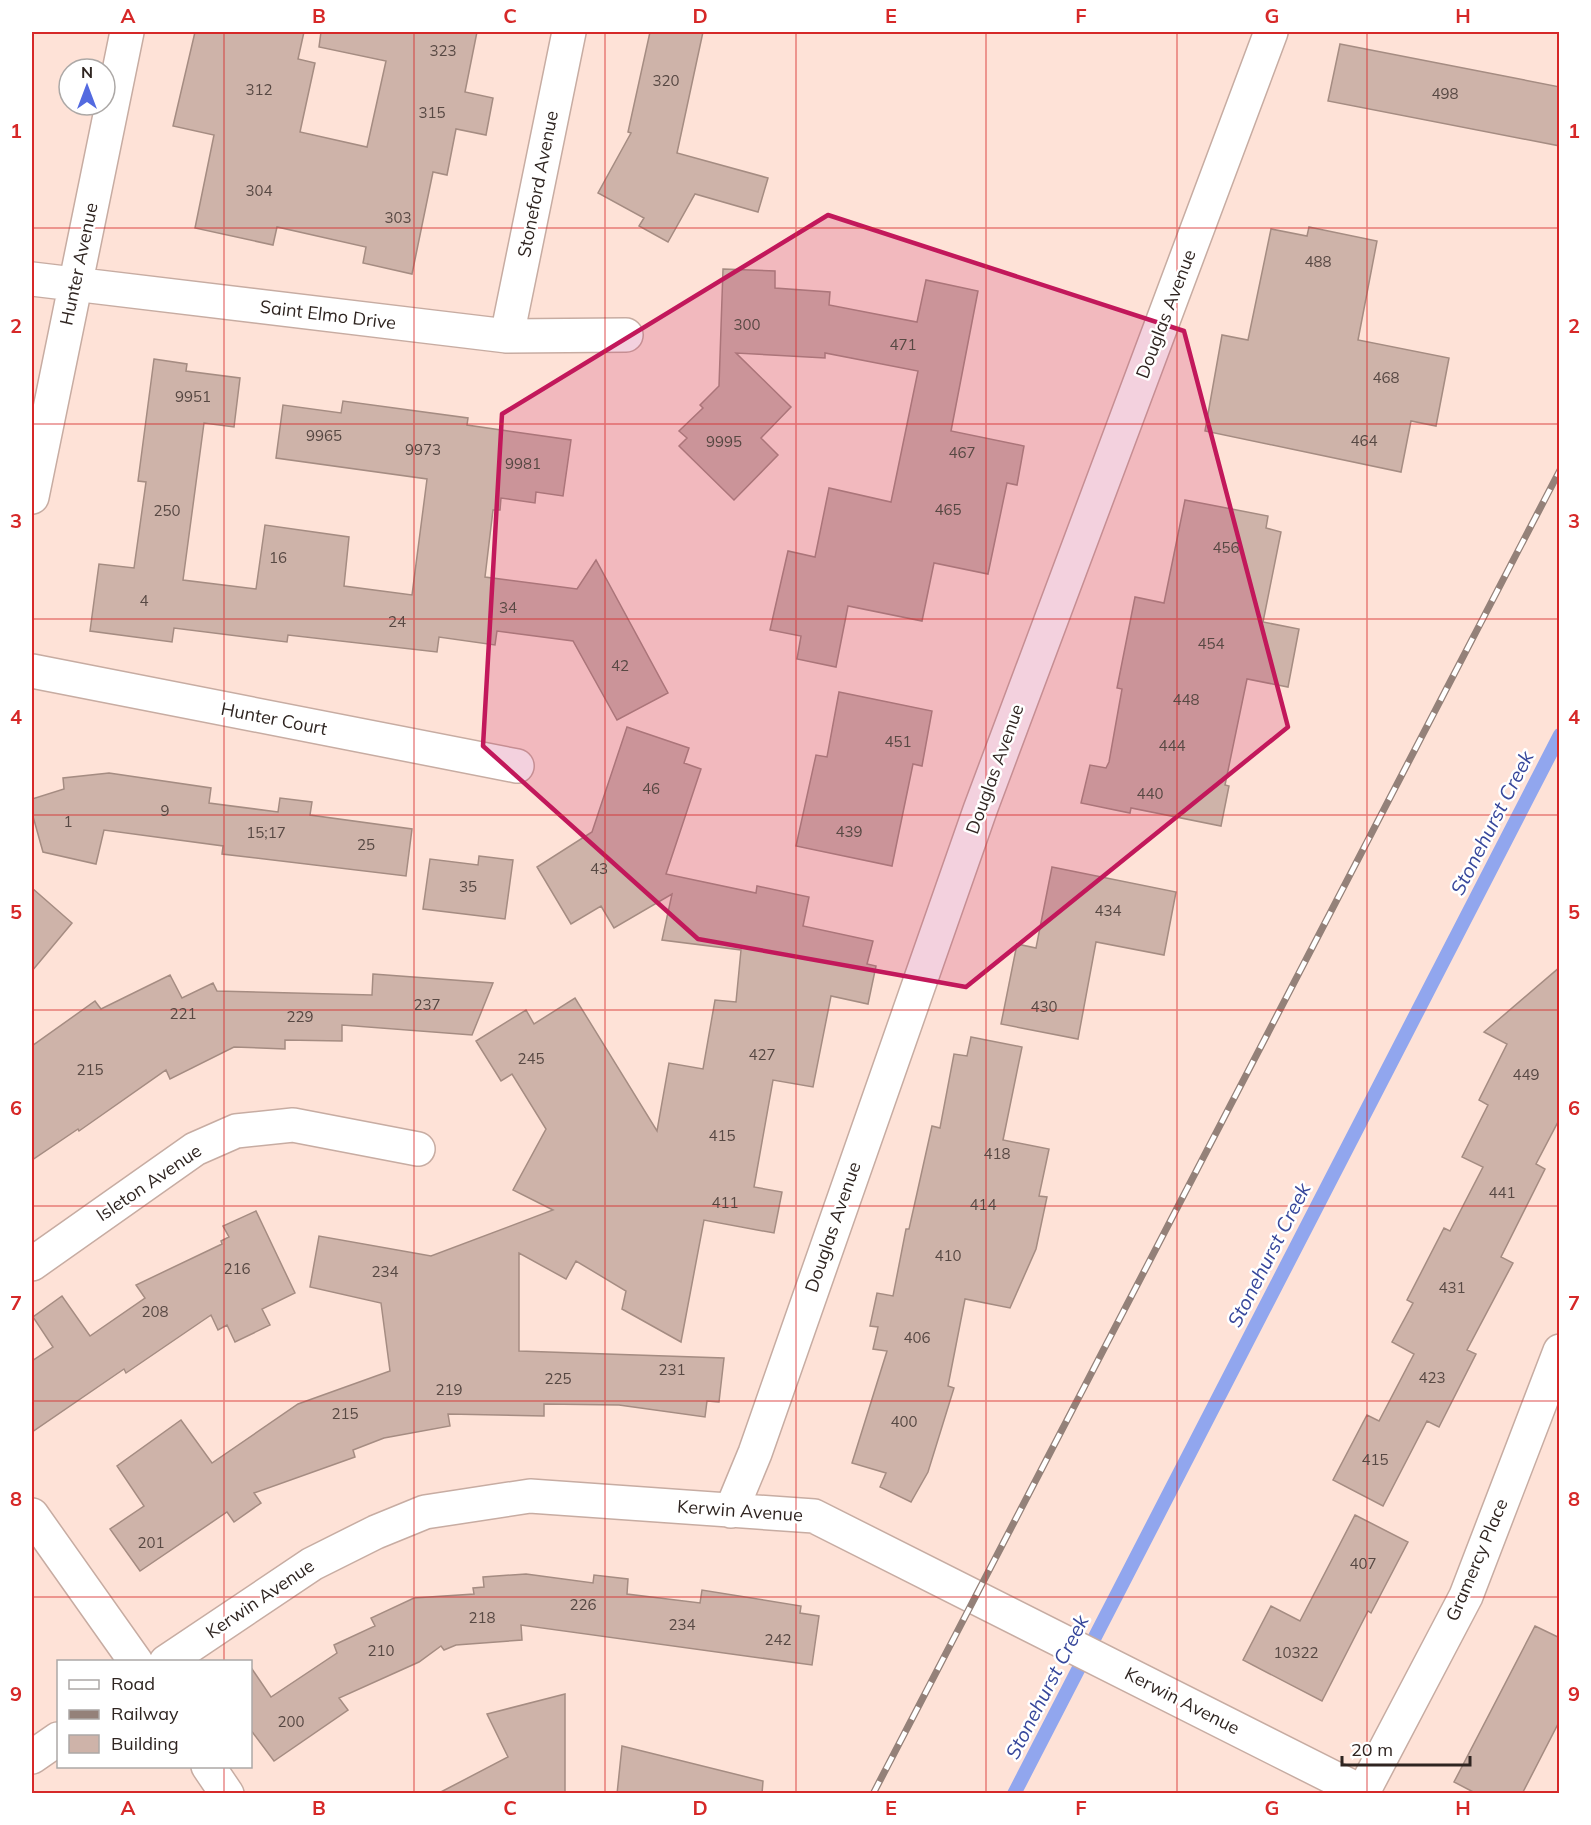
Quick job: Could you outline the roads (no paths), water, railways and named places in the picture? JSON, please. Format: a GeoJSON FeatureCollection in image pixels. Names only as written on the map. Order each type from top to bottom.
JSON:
{"type":"FeatureCollection","features":[{"type":"Feature","properties":{"kind":"street","name":"Hunter Avenue"},"geometry":{"type":"LineString","coordinates":[[32,497],[127,32]]}},
{"type":"Feature","properties":{"kind":"street","name":"Stoneford Avenue"},"geometry":{"type":"LineString","coordinates":[[507,336],[569,32]]}},
{"type":"Feature","properties":{"kind":"street","name":"Douglas Avenue"},"geometry":{"type":"LineString","coordinates":[[731,1511],[755,1453],[980,810],[1271,32]]}},
{"type":"Feature","properties":{"kind":"street","name":"Saint Elmo Drive"},"geometry":{"type":"LineString","coordinates":[[32,279],[507,336],[626,335]]}},
{"type":"Feature","properties":{"kind":"street","name":"Hunter Court"},"geometry":{"type":"LineString","coordinates":[[32,671],[517,766]]}},
{"type":"Feature","properties":{"kind":"street","name":"Isleton Avenue"},"geometry":{"type":"LineString","coordinates":[[32,1264],[195,1149],[236,1131],[294,1125],[418,1149]]}},
{"type":"Feature","properties":{"kind":"street","name":"Gramercy Place"},"geometry":{"type":"LineString","coordinates":[[1364,1793],[1466,1596],[1560,1351]]}},
{"type":"Feature","properties":{"kind":"street","name":"Kerwin Avenue"},"geometry":{"type":"LineString","coordinates":[[169,1660],[312,1564],[376,1532],[425,1512],[530,1496],[814,1516],[1364,1793]]}},
{"type":"Feature","properties":{"kind":"street"},"geometry":{"type":"LineString","coordinates":[[32,1515],[135,1660]]}},
{"type":"Feature","properties":{"kind":"street"},"geometry":{"type":"LineString","coordinates":[[32,1757],[57,1740]]}},
{"type":"Feature","properties":{"kind":"street"},"geometry":{"type":"LineString","coordinates":[[209,1768],[227,1794]]}},
{"type":"Feature","properties":{"kind":"waterway","name":"Stonehurst Creek"},"geometry":{"type":"LineString","coordinates":[[1014,1794],[1560,735]]}},
{"type":"Feature","properties":{"kind":"railway"},"geometry":{"type":"LineString","coordinates":[[873,1794],[1560,470]]}}]}
